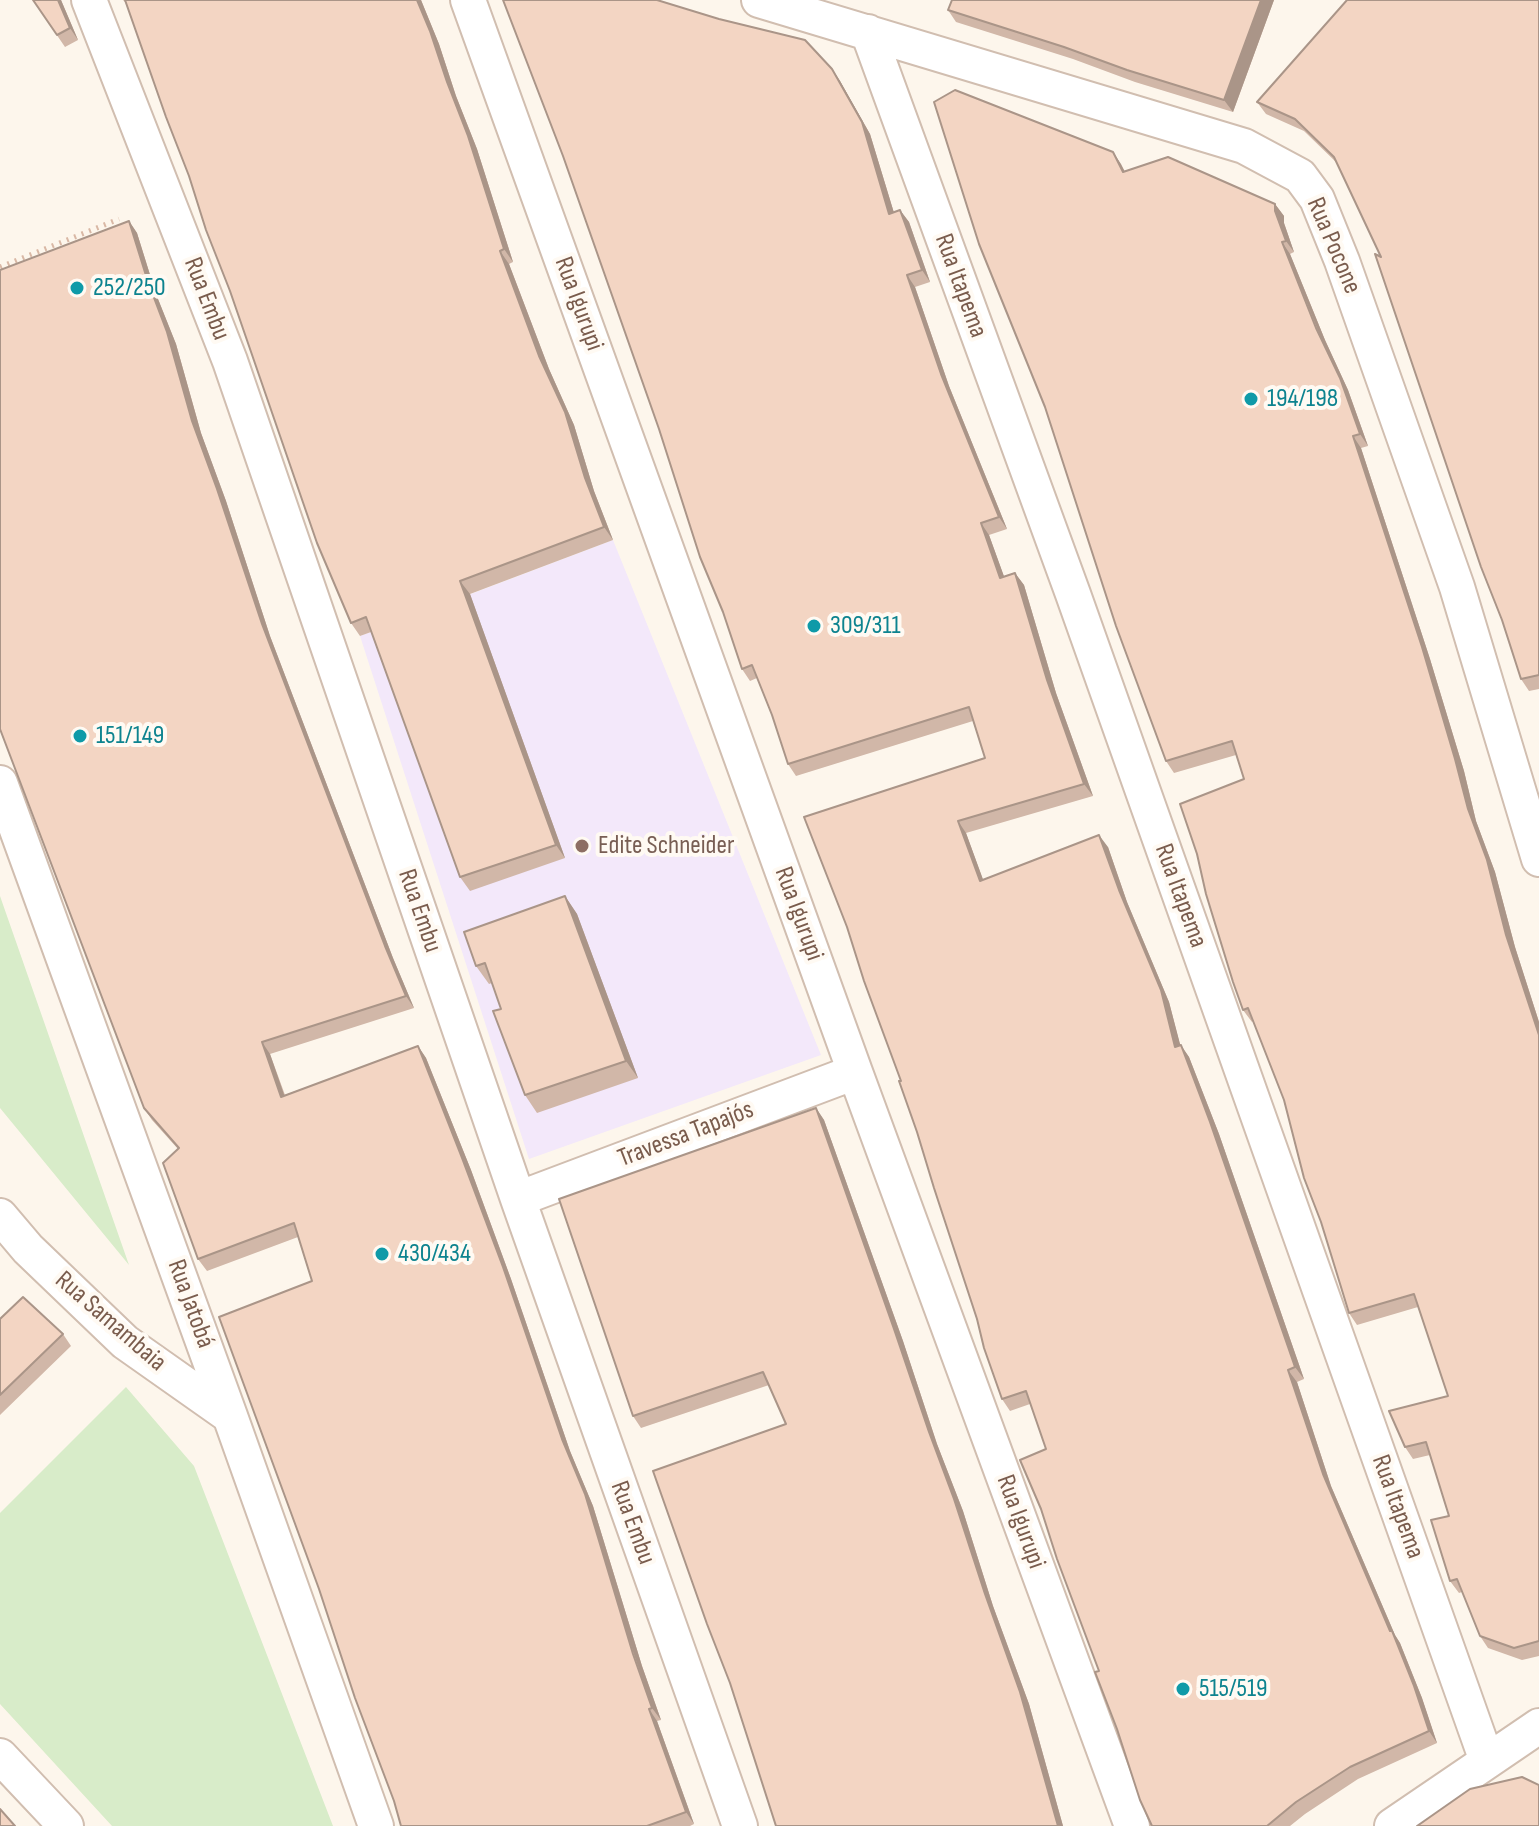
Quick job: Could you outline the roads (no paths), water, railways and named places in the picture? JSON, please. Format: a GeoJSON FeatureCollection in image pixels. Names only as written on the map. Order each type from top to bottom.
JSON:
{"type":"FeatureCollection","features":[{"type":"Feature","properties":{"kind":"street","name":"Rua Embu"},"geometry":{"type":"LineString","coordinates":[[89,0],[230,361],[518,1199],[740,1826]]}},
{"type":"Feature","properties":{"kind":"street","name":"Rua Igurupi"},"geometry":{"type":"LineString","coordinates":[[468,0],[855,1072],[1132,1826]]}},
{"type":"Feature","properties":{"kind":"street","name":"Rua Pocone"},"geometry":{"type":"LineString","coordinates":[[759,0],[1244,146],[1300,176],[1317,199],[1342,261],[1457,587],[1539,859]]}},
{"type":"Feature","properties":{"kind":"street","name":"Rua Itapema"},"geometry":{"type":"LineString","coordinates":[[868,32],[1079,609],[1487,1761]]}},
{"type":"Feature","properties":{"kind":"street","name":"Rua Jatobá"},"geometry":{"type":"LineString","coordinates":[[0,783],[376,1826]]}},
{"type":"Feature","properties":{"kind":"street","name":"Travessa Tapajós"},"geometry":{"type":"LineString","coordinates":[[518,1199],[855,1072]]}},
{"type":"Feature","properties":{"kind":"street","name":"Rua Samambaia"},"geometry":{"type":"LineString","coordinates":[[0,1216],[28,1249],[125,1342],[230,1416]]}},
{"type":"Feature","properties":{"kind":"street"},"geometry":{"type":"LineString","coordinates":[[1392,1826],[1539,1726]]}},
{"type":"Feature","properties":{"kind":"street"},"geometry":{"type":"LineString","coordinates":[[0,1756],[66,1826]]}},
{"type":"Feature","properties":{"kind":"place","name":"252/250"},"geometry":{"type":"Point","coordinates":[77,288]}},
{"type":"Feature","properties":{"kind":"place","name":"194/198"},"geometry":{"type":"Point","coordinates":[1251,399]}},
{"type":"Feature","properties":{"kind":"place","name":"309/311"},"geometry":{"type":"Point","coordinates":[814,626]}},
{"type":"Feature","properties":{"kind":"place","name":"151/149"},"geometry":{"type":"Point","coordinates":[80,736]}},
{"type":"Feature","properties":{"kind":"place","name":"Edite Schneider"},"geometry":{"type":"Point","coordinates":[582,846]}},
{"type":"Feature","properties":{"kind":"place","name":"430/434"},"geometry":{"type":"Point","coordinates":[382,1254]}},
{"type":"Feature","properties":{"kind":"place","name":"515/519"},"geometry":{"type":"Point","coordinates":[1183,1689]}}]}
